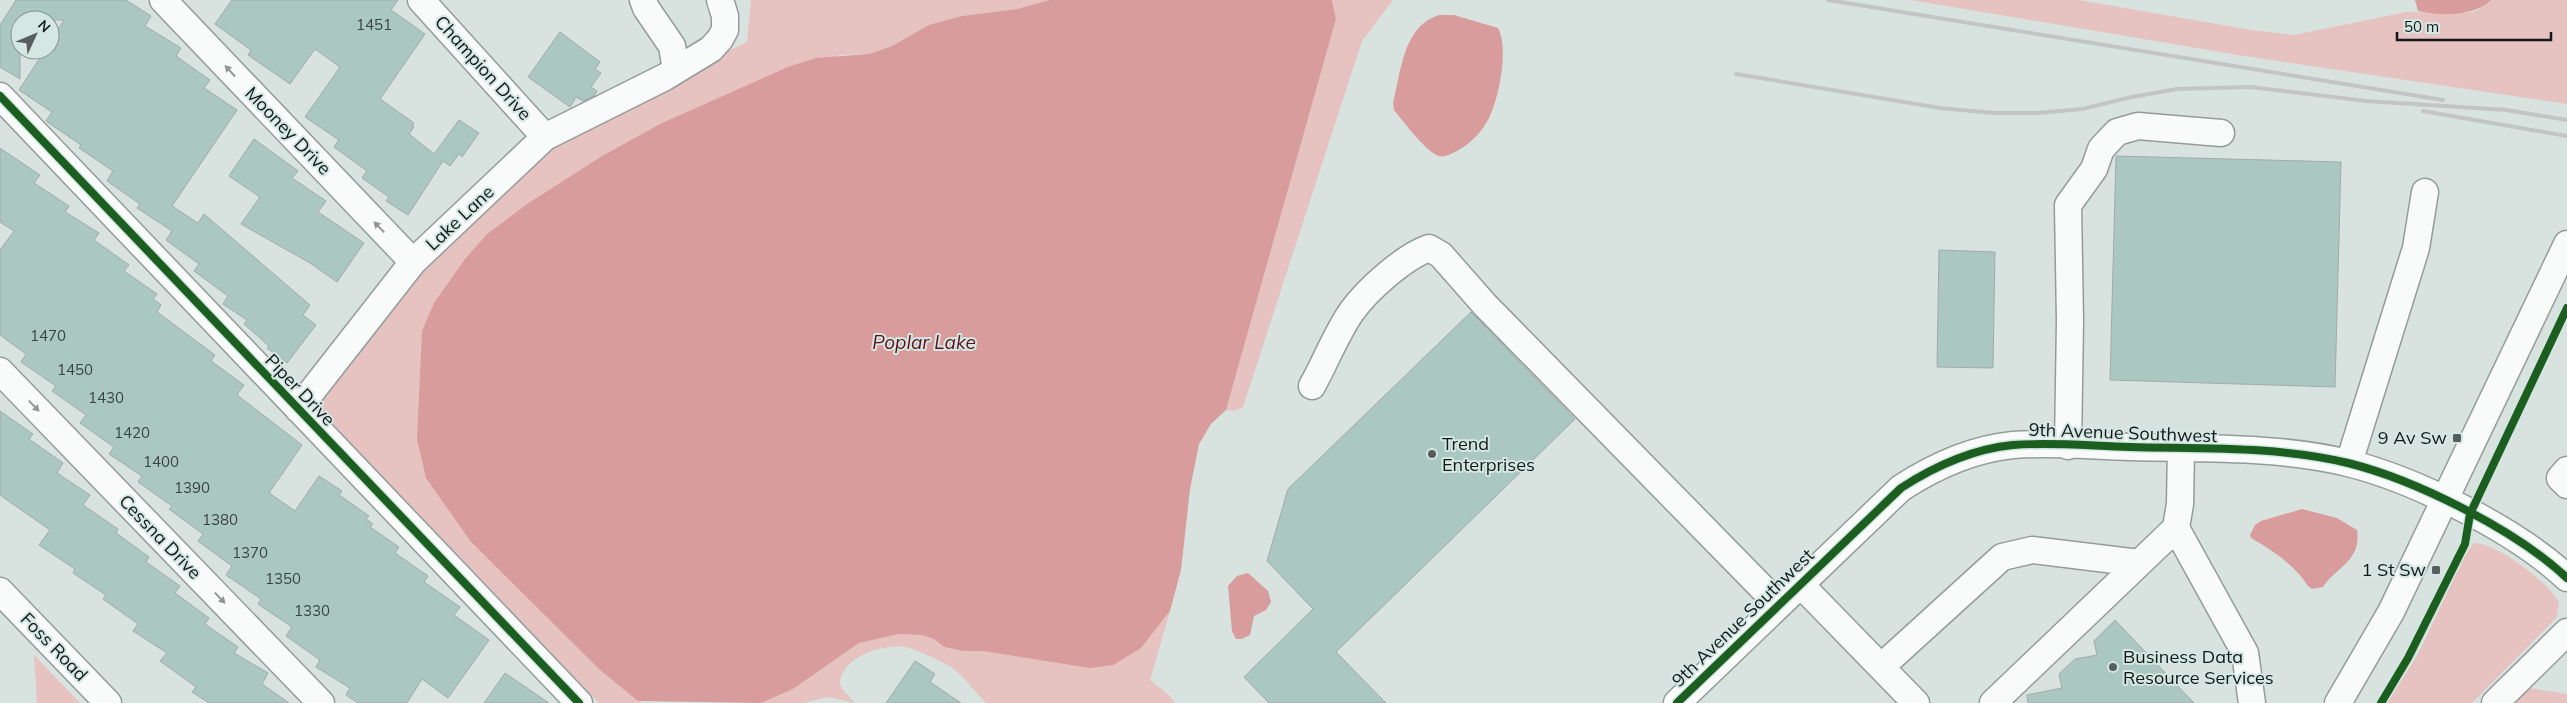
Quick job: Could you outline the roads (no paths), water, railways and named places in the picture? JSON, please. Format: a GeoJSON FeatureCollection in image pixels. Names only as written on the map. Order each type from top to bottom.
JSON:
{"type":"FeatureCollection","features":[{"type":"Feature","properties":{"kind":"street","name":"Mooney Drive"},"geometry":{"type":"LineString","coordinates":[[163,0],[413,262]]}},
{"type":"Feature","properties":{"kind":"street","name":"Champion Drive"},"geometry":{"type":"LineString","coordinates":[[421,0],[545,137]]}},
{"type":"Feature","properties":{"kind":"street"},"geometry":{"type":"LineString","coordinates":[[643,0],[672,46],[670,73]]}},
{"type":"Feature","properties":{"kind":"street","name":"Lake Lane"},"geometry":{"type":"LineString","coordinates":[[298,409],[413,262],[545,137],[670,73],[711,48],[720,40],[725,30],[725,16],[720,0]]}},
{"type":"Feature","properties":{"kind":"street","name":"Piper Drive"},"geometry":{"type":"LineString","coordinates":[[0,96],[579,703]]}},
{"type":"Feature","properties":{"kind":"street"},"geometry":{"type":"LineString","coordinates":[[2068,446],[2070,321],[2068,205],[2094,169],[2101,149],[2117,132],[2138,126],[2221,133]]}},
{"type":"Feature","properties":{"kind":"street"},"geometry":{"type":"LineString","coordinates":[[2349,463],[2416,248],[2425,192]]}},
{"type":"Feature","properties":{"kind":"street"},"geometry":{"type":"LineString","coordinates":[[2338,703],[2391,612],[2567,244]]}},
{"type":"Feature","properties":{"kind":"street"},"geometry":{"type":"LineString","coordinates":[[1312,386],[1352,311],[1398,265],[1416,253],[1429,248],[1441,255],[1485,305],[1778,604]]}},
{"type":"Feature","properties":{"kind":"street","name":"Cessna Drive"},"geometry":{"type":"LineString","coordinates":[[0,371],[320,703]]}},
{"type":"Feature","properties":{"kind":"street","name":"9th Avenue Southwest"},"geometry":{"type":"LineString","coordinates":[[1677,703],[1901,488],[1926,471],[1954,459],[2012,445],[2181,448],[2270,452],[2349,463],[2414,485],[2445,501],[2522,543],[2567,578]]}},
{"type":"Feature","properties":{"kind":"street"},"geometry":{"type":"LineString","coordinates":[[1993,703],[2176,528],[2180,504],[2181,448]]}},
{"type":"Feature","properties":{"kind":"street"},"geometry":{"type":"LineString","coordinates":[[2567,470],[2560,478],[2567,485]]}},
{"type":"Feature","properties":{"kind":"street"},"geometry":{"type":"LineString","coordinates":[[2176,528],[2245,653],[2252,703]]}},
{"type":"Feature","properties":{"kind":"street"},"geometry":{"type":"LineString","coordinates":[[1881,667],[2002,557],[2032,550],[2139,563]]}},
{"type":"Feature","properties":{"kind":"street"},"geometry":{"type":"LineString","coordinates":[[1800,584],[1916,703]]}},
{"type":"Feature","properties":{"kind":"street","name":"Foss Road"},"geometry":{"type":"LineString","coordinates":[[0,591],[108,703]]}},
{"type":"Feature","properties":{"kind":"street"},"geometry":{"type":"LineString","coordinates":[[2495,703],[2567,632]]}},
{"type":"Feature","properties":{"kind":"water","name":"Poplar Lake"},"geometry":{"type":"Polygon","coordinates":[[[1050,0],[1332,0],[1336,19],[1226,410],[1211,424],[1199,444],[1190,489],[1181,570],[1170,611],[1141,648],[1113,665],[1090,668],[984,651],[963,651],[944,647],[934,639],[922,635],[899,634],[859,643],[793,689],[761,703],[638,701],[600,670],[471,542],[426,478],[417,439],[422,331],[434,303],[465,259],[487,234],[527,204],[602,156],[660,124],[788,67],[816,58],[869,54],[892,46],[929,25],[962,16],[1017,9],[1050,0]]]}},
{"type":"Feature","properties":{"kind":"water"},"geometry":{"type":"Polygon","coordinates":[[[2415,0],[2491,0],[2475,10],[2456,14],[2437,14],[2418,11],[2415,0]]]}},
{"type":"Feature","properties":{"kind":"water"},"geometry":{"type":"Polygon","coordinates":[[[1439,15],[1454,15],[1498,28],[1503,48],[1499,86],[1493,109],[1486,123],[1476,137],[1457,151],[1446,156],[1439,156],[1434,153],[1415,136],[1394,110],[1393,103],[1402,64],[1411,40],[1418,29],[1427,21],[1439,15]]]}},
{"type":"Feature","properties":{"kind":"water"},"geometry":{"type":"Polygon","coordinates":[[[2302,509],[2337,518],[2357,530],[2357,541],[2352,557],[2323,587],[2312,589],[2290,565],[2251,538],[2250,535],[2255,525],[2261,521],[2302,509]]]}},
{"type":"Feature","properties":{"kind":"water"},"geometry":{"type":"Polygon","coordinates":[[[1248,573],[1268,591],[1271,602],[1266,610],[1254,616],[1250,635],[1242,639],[1236,639],[1232,631],[1228,586],[1237,576],[1248,573]]]}},
{"type":"Feature","properties":{"kind":"railway"},"geometry":{"type":"LineString","coordinates":[[1828,0],[2443,100]]}},
{"type":"Feature","properties":{"kind":"railway"},"geometry":{"type":"LineString","coordinates":[[1736,74],[1940,108],[1994,113],[2038,113],[2082,109],[2177,89],[2250,87],[2366,101],[2507,110]]}},
{"type":"Feature","properties":{"kind":"railway"},"geometry":{"type":"LineString","coordinates":[[2500,109],[2567,120]]}},
{"type":"Feature","properties":{"kind":"railway"},"geometry":{"type":"LineString","coordinates":[[2423,111],[2567,136]]}},
{"type":"Feature","properties":{"kind":"place","name":"9 Av Sw"},"geometry":{"type":"Point","coordinates":[2457,438]}},
{"type":"Feature","properties":{"kind":"place","name":"Trend Enterprises"},"geometry":{"type":"Point","coordinates":[1432,454]}},
{"type":"Feature","properties":{"kind":"place","name":"1 St Sw"},"geometry":{"type":"Point","coordinates":[2436,570]}},
{"type":"Feature","properties":{"kind":"place","name":"Business Data Resource Services"},"geometry":{"type":"Point","coordinates":[2113,667]}}]}
